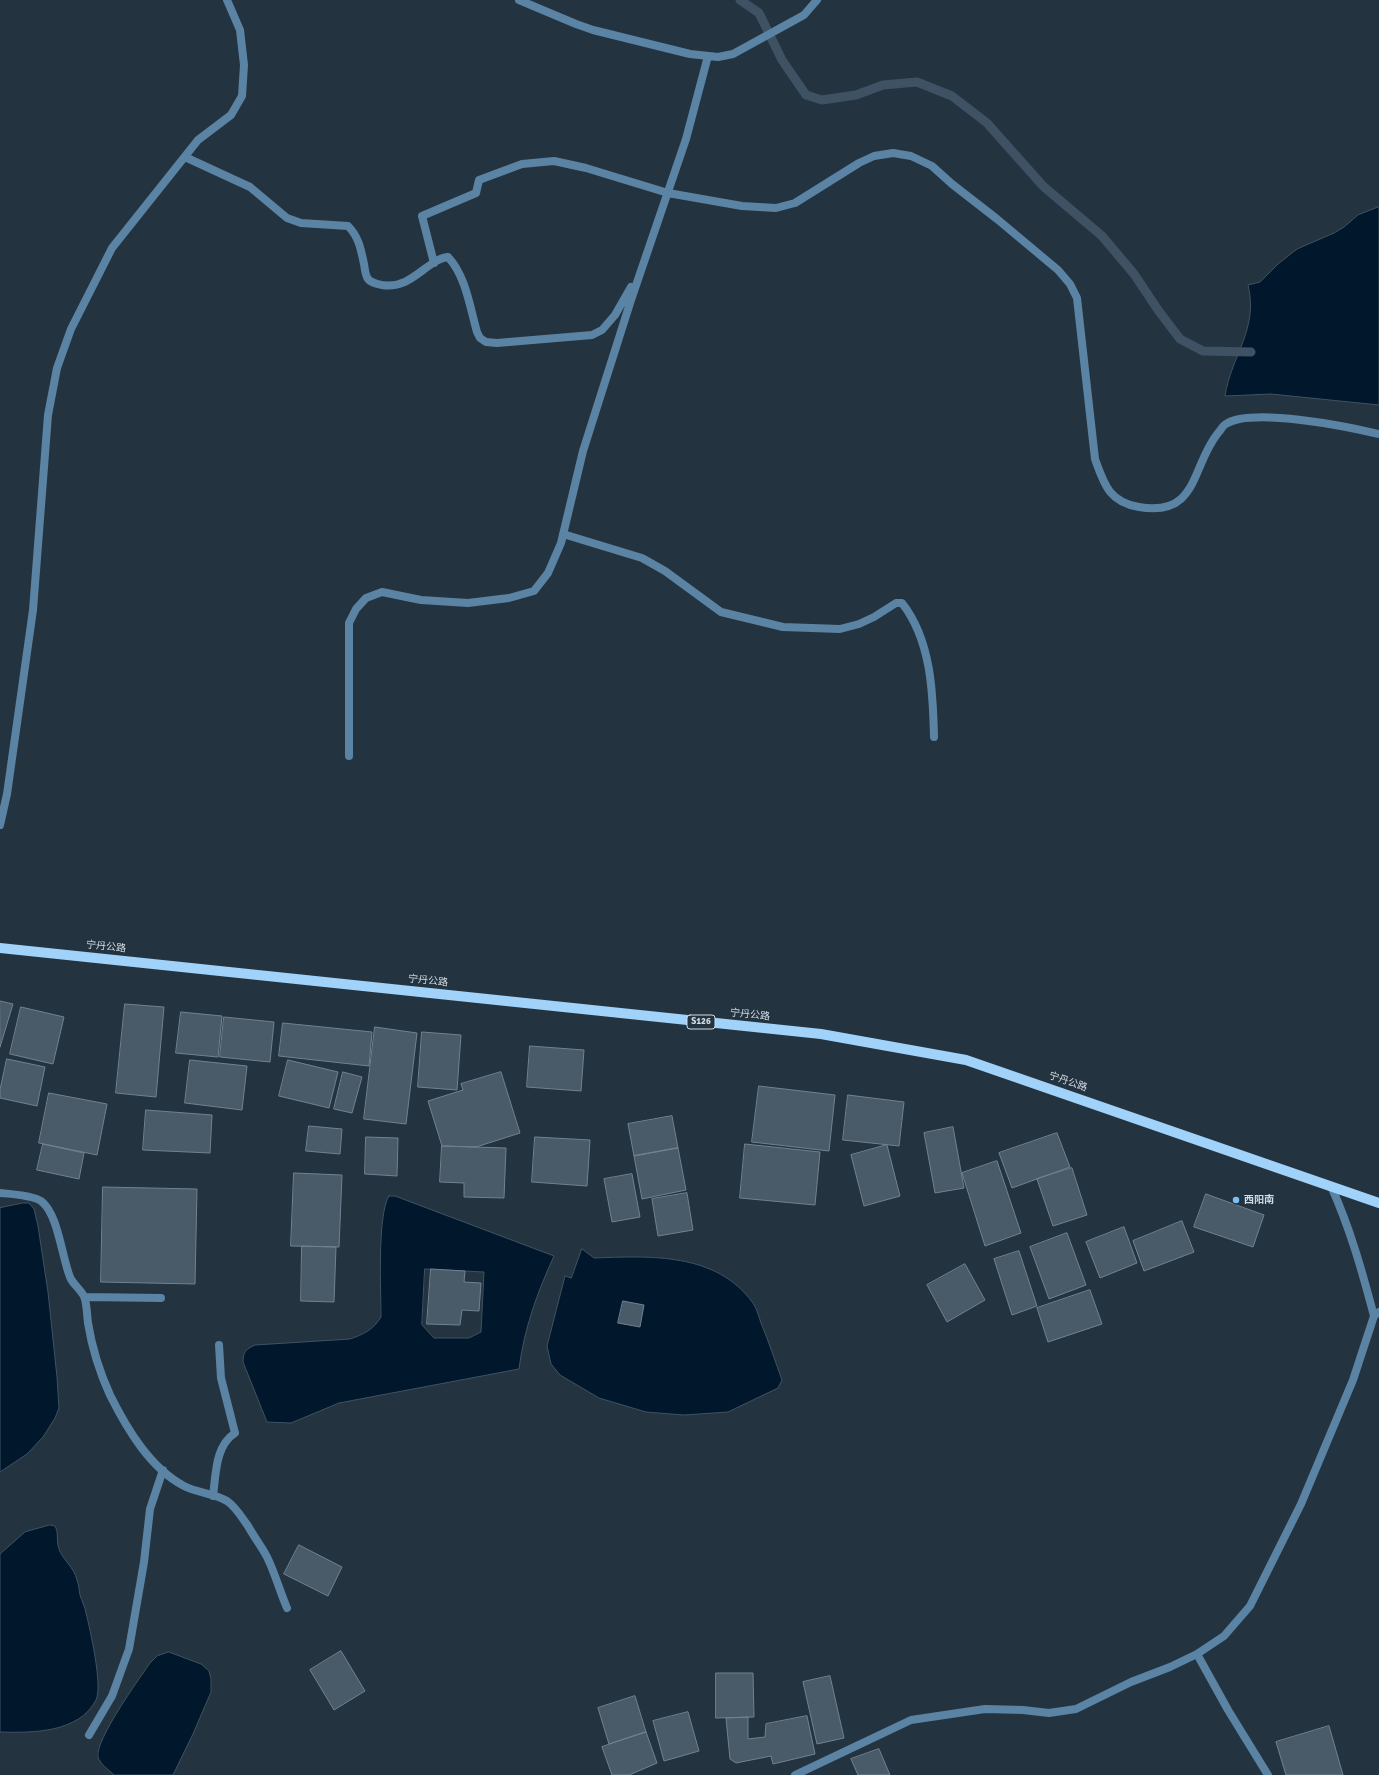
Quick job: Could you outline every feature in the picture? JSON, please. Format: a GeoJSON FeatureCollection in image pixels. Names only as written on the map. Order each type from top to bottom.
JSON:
{"type":"FeatureCollection","features":[{"type":"Feature","properties":{"kind":"main road","name":"宁丹公路"},"geometry":{"type":"LineString","coordinates":[[0,948],[837,1037],[966,1060],[1379,1203]]}},
{"type":"Feature","properties":{"kind":"street"},"geometry":{"type":"LineString","coordinates":[[0,825],[7,794],[32,618],[48,415],[57,368],[71,329],[112,248],[198,140],[231,115],[242,96],[244,65],[240,30],[227,0]]}},
{"type":"Feature","properties":{"kind":"street"},"geometry":{"type":"LineString","coordinates":[[519,0],[593,30],[690,54],[718,57],[733,54],[804,15],[817,0]]}},
{"type":"Feature","properties":{"kind":"street"},"geometry":{"type":"LineString","coordinates":[[349,756],[349,624],[356,609],[366,598],[382,592],[421,600],[468,604],[509,598],[534,591],[548,573],[563,534],[583,451],[643,264],[686,139],[708,56]]}},
{"type":"Feature","properties":{"kind":"street"},"geometry":{"type":"LineString","coordinates":[[434,263],[422,216],[476,193],[479,180],[522,164],[554,161],[573,165],[668,193],[742,206],[776,208],[796,203],[859,163],[874,156],[893,153],[911,156],[932,166],[1058,270],[1070,284],[1077,298],[1095,459],[1103,479],[1115,498],[1128,505],[1149,509],[1168,506],[1184,498],[1193,485],[1206,451],[1215,437],[1226,424],[1240,418],[1261,417],[1322,423],[1379,434]]}},
{"type":"Feature","properties":{"kind":"street"},"geometry":{"type":"LineString","coordinates":[[185,157],[250,187],[287,218],[301,223],[348,226],[356,234],[366,274],[369,280],[375,284],[386,286],[398,283],[414,277],[441,258],[448,257],[453,262],[461,279],[480,338],[486,342],[497,343],[592,336],[602,330],[615,315],[643,264]]}},
{"type":"Feature","properties":{"kind":"street"},"geometry":{"type":"LineString","coordinates":[[563,534],[642,558],[665,571],[721,612],[783,627],[840,629],[859,624],[874,617],[896,603],[902,603],[919,632],[928,664],[934,713],[934,737]]}},
{"type":"Feature","properties":{"kind":"street"},"geometry":{"type":"LineString","coordinates":[[795,1775],[911,1720],[985,1709],[1023,1710],[1049,1713],[1076,1709],[1131,1682],[1170,1667],[1197,1654],[1224,1636],[1245,1611],[1272,1564],[1301,1504],[1354,1380],[1377,1314],[1345,1218],[1331,1186]]}},
{"type":"Feature","properties":{"kind":"street"},"geometry":{"type":"LineString","coordinates":[[0,1193],[15,1194],[41,1201],[49,1209],[71,1278],[85,1297],[88,1324],[95,1355],[103,1380],[117,1409],[148,1456],[163,1470],[184,1486],[227,1501],[240,1514],[268,1558],[287,1608]]}},
{"type":"Feature","properties":{"kind":"street"},"geometry":{"type":"LineString","coordinates":[[85,1297],[161,1298]]}},
{"type":"Feature","properties":{"kind":"street"},"geometry":{"type":"LineString","coordinates":[[213,1496],[218,1459],[224,1445],[235,1433],[221,1378],[219,1345]]}},
{"type":"Feature","properties":{"kind":"street"},"geometry":{"type":"LineString","coordinates":[[89,1736],[112,1696],[129,1649],[144,1562],[150,1509],[163,1470]]}},
{"type":"Feature","properties":{"kind":"street"},"geometry":{"type":"LineString","coordinates":[[1197,1654],[1228,1710],[1268,1775]]}},
{"type":"Feature","properties":{"kind":"water"},"geometry":{"type":"Polygon","coordinates":[[[1379,207],[1379,405],[1271,394],[1225,396],[1228,382],[1243,342],[1250,315],[1248,285],[1260,282],[1278,264],[1297,249],[1334,233],[1358,215],[1379,207]]]}},
{"type":"Feature","properties":{"kind":"water"},"geometry":{"type":"Polygon","coordinates":[[[389,1196],[395,1196],[554,1256],[532,1311],[524,1340],[519,1369],[339,1403],[291,1423],[267,1422],[243,1362],[244,1353],[255,1345],[350,1339],[364,1333],[375,1325],[381,1317],[380,1254],[385,1205],[389,1196]],[[425,1269],[422,1325],[434,1338],[469,1338],[481,1332],[484,1272],[425,1269]]]}},
{"type":"Feature","properties":{"kind":"water"},"geometry":{"type":"Polygon","coordinates":[[[29,1203],[34,1209],[38,1226],[48,1292],[59,1408],[55,1418],[43,1437],[27,1454],[0,1472],[0,1208],[29,1203]]]}},
{"type":"Feature","properties":{"kind":"water"},"geometry":{"type":"Polygon","coordinates":[[[582,1249],[594,1258],[637,1257],[681,1261],[701,1266],[720,1274],[738,1286],[753,1303],[757,1310],[782,1380],[778,1388],[728,1412],[684,1415],[646,1412],[599,1398],[560,1375],[551,1364],[547,1346],[565,1276],[571,1278],[582,1249]]]}},
{"type":"Feature","properties":{"kind":"water"},"geometry":{"type":"Polygon","coordinates":[[[50,1525],[55,1526],[59,1549],[78,1582],[93,1644],[97,1671],[98,1693],[96,1700],[88,1711],[67,1725],[40,1731],[0,1732],[0,1554],[25,1532],[50,1525]]]}},
{"type":"Feature","properties":{"kind":"water"},"geometry":{"type":"Polygon","coordinates":[[[169,1652],[201,1664],[209,1671],[211,1679],[211,1692],[193,1734],[173,1775],[114,1775],[99,1760],[98,1757],[103,1737],[128,1695],[150,1663],[157,1656],[169,1652]]]}},
{"type":"Feature","properties":{"kind":"building"},"geometry":{"type":"Polygon","coordinates":[[[0,1001],[13,1004],[0,1047],[0,1001]]]}},
{"type":"Feature","properties":{"kind":"building"},"geometry":{"type":"Polygon","coordinates":[[[125,1004],[164,1007],[156,1097],[116,1093],[125,1004]]]}},
{"type":"Feature","properties":{"kind":"building"},"geometry":{"type":"Polygon","coordinates":[[[21,1007],[64,1017],[53,1064],[10,1054],[21,1007]]]}},
{"type":"Feature","properties":{"kind":"building"},"geometry":{"type":"Polygon","coordinates":[[[181,1012],[222,1016],[218,1057],[176,1053],[181,1012]]]}},
{"type":"Feature","properties":{"kind":"building"},"geometry":{"type":"Polygon","coordinates":[[[224,1017],[274,1022],[270,1062],[220,1057],[224,1017]]]}},
{"type":"Feature","properties":{"kind":"building"},"geometry":{"type":"Polygon","coordinates":[[[283,1023],[372,1032],[369,1066],[279,1056],[283,1023]]]}},
{"type":"Feature","properties":{"kind":"building"},"geometry":{"type":"Polygon","coordinates":[[[375,1027],[417,1033],[406,1124],[364,1119],[375,1027]]]}},
{"type":"Feature","properties":{"kind":"building"},"geometry":{"type":"Polygon","coordinates":[[[422,1032],[461,1035],[457,1090],[418,1087],[422,1032]]]}},
{"type":"Feature","properties":{"kind":"building"},"geometry":{"type":"Polygon","coordinates":[[[530,1046],[584,1050],[581,1091],[527,1087],[530,1046]]]}},
{"type":"Feature","properties":{"kind":"building"},"geometry":{"type":"Polygon","coordinates":[[[7,1059],[45,1067],[37,1106],[0,1098],[0,1090],[7,1059]]]}},
{"type":"Feature","properties":{"kind":"building"},"geometry":{"type":"Polygon","coordinates":[[[190,1060],[247,1066],[242,1110],[185,1103],[190,1060]]]}},
{"type":"Feature","properties":{"kind":"building"},"geometry":{"type":"Polygon","coordinates":[[[288,1060],[338,1072],[329,1108],[279,1096],[288,1060]]]}},
{"type":"Feature","properties":{"kind":"building"},"geometry":{"type":"Polygon","coordinates":[[[343,1072],[362,1077],[352,1113],[334,1109],[343,1072]]]}},
{"type":"Feature","properties":{"kind":"building"},"geometry":{"type":"Polygon","coordinates":[[[501,1072],[520,1133],[476,1147],[442,1146],[428,1101],[463,1090],[461,1084],[501,1072]]]}},
{"type":"Feature","properties":{"kind":"building"},"geometry":{"type":"Polygon","coordinates":[[[759,1086],[835,1095],[829,1151],[752,1142],[759,1086]]]}},
{"type":"Feature","properties":{"kind":"building"},"geometry":{"type":"Polygon","coordinates":[[[49,1093],[107,1104],[97,1155],[39,1143],[49,1093]]]}},
{"type":"Feature","properties":{"kind":"building"},"geometry":{"type":"Polygon","coordinates":[[[848,1095],[904,1102],[899,1146],[843,1140],[848,1095]]]}},
{"type":"Feature","properties":{"kind":"building"},"geometry":{"type":"Polygon","coordinates":[[[146,1110],[212,1115],[210,1153],[143,1150],[146,1110]]]}},
{"type":"Feature","properties":{"kind":"building"},"geometry":{"type":"Polygon","coordinates":[[[672,1116],[678,1148],[634,1156],[628,1124],[672,1116]]]}},
{"type":"Feature","properties":{"kind":"building"},"geometry":{"type":"Polygon","coordinates":[[[309,1126],[342,1129],[340,1154],[306,1151],[309,1126]]]}},
{"type":"Feature","properties":{"kind":"building"},"geometry":{"type":"Polygon","coordinates":[[[953,1127],[964,1188],[935,1193],[924,1133],[953,1127]]]}},
{"type":"Feature","properties":{"kind":"building"},"geometry":{"type":"Polygon","coordinates":[[[1057,1133],[1070,1167],[1012,1188],[999,1153],[1057,1133]]]}},
{"type":"Feature","properties":{"kind":"building"},"geometry":{"type":"Polygon","coordinates":[[[366,1137],[398,1138],[397,1176],[365,1174],[366,1137]]]}},
{"type":"Feature","properties":{"kind":"building"},"geometry":{"type":"Polygon","coordinates":[[[535,1137],[590,1140],[587,1186],[532,1182],[535,1137]]]}},
{"type":"Feature","properties":{"kind":"building"},"geometry":{"type":"Polygon","coordinates":[[[43,1144],[84,1153],[79,1179],[37,1170],[43,1144]]]}},
{"type":"Feature","properties":{"kind":"building"},"geometry":{"type":"Polygon","coordinates":[[[745,1144],[820,1152],[815,1205],[740,1198],[745,1144]]]}},
{"type":"Feature","properties":{"kind":"building"},"geometry":{"type":"Polygon","coordinates":[[[887,1145],[900,1196],[864,1206],[851,1155],[887,1145]]]}},
{"type":"Feature","properties":{"kind":"building"},"geometry":{"type":"Polygon","coordinates":[[[442,1146],[506,1148],[504,1198],[464,1197],[464,1183],[440,1182],[442,1146]]]}},
{"type":"Feature","properties":{"kind":"building"},"geometry":{"type":"Polygon","coordinates":[[[678,1148],[686,1190],[642,1199],[634,1156],[678,1148]]]}},
{"type":"Feature","properties":{"kind":"building"},"geometry":{"type":"Polygon","coordinates":[[[997,1161],[1021,1233],[985,1246],[962,1173],[997,1161]]]}},
{"type":"Feature","properties":{"kind":"building"},"geometry":{"type":"Polygon","coordinates":[[[1072,1168],[1087,1215],[1053,1226],[1037,1179],[1072,1168]]]}},
{"type":"Feature","properties":{"kind":"building"},"geometry":{"type":"Polygon","coordinates":[[[294,1173],[342,1175],[339,1247],[291,1246],[294,1173]]]}},
{"type":"Feature","properties":{"kind":"building"},"geometry":{"type":"Polygon","coordinates":[[[632,1174],[640,1217],[612,1222],[604,1179],[632,1174]]]}},
{"type":"Feature","properties":{"kind":"building"},"geometry":{"type":"Polygon","coordinates":[[[103,1187],[197,1189],[195,1284],[101,1282],[103,1187]]]}},
{"type":"Feature","properties":{"kind":"building"},"geometry":{"type":"Polygon","coordinates":[[[687,1193],[693,1230],[658,1236],[652,1199],[687,1193]]]}},
{"type":"Feature","properties":{"kind":"building"},"geometry":{"type":"Polygon","coordinates":[[[1206,1194],[1264,1215],[1253,1247],[1194,1227],[1206,1194]]]}},
{"type":"Feature","properties":{"kind":"building"},"geometry":{"type":"Polygon","coordinates":[[[1182,1221],[1194,1252],[1144,1271],[1133,1241],[1182,1221]]]}},
{"type":"Feature","properties":{"kind":"building"},"geometry":{"type":"Polygon","coordinates":[[[1124,1227],[1137,1263],[1100,1278],[1086,1242],[1124,1227]]]}},
{"type":"Feature","properties":{"kind":"building"},"geometry":{"type":"Polygon","coordinates":[[[1067,1233],[1086,1285],[1049,1299],[1030,1247],[1067,1233]]]}},
{"type":"Feature","properties":{"kind":"building"},"geometry":{"type":"Polygon","coordinates":[[[302,1246],[336,1247],[334,1302],[301,1301],[302,1246]]]}},
{"type":"Feature","properties":{"kind":"building"},"geometry":{"type":"Polygon","coordinates":[[[1019,1251],[1037,1306],[1012,1315],[994,1259],[1019,1251]]]}},
{"type":"Feature","properties":{"kind":"building"},"geometry":{"type":"Polygon","coordinates":[[[965,1264],[985,1300],[947,1322],[927,1285],[965,1264]]]}},
{"type":"Feature","properties":{"kind":"building"},"geometry":{"type":"Polygon","coordinates":[[[431,1269],[465,1271],[464,1282],[481,1283],[479,1311],[462,1310],[460,1325],[427,1324],[431,1269]]]}},
{"type":"Feature","properties":{"kind":"building"},"geometry":{"type":"Polygon","coordinates":[[[1090,1290],[1102,1324],[1048,1342],[1037,1308],[1090,1290]]]}},
{"type":"Feature","properties":{"kind":"building"},"geometry":{"type":"Polygon","coordinates":[[[623,1301],[644,1305],[640,1327],[618,1323],[623,1301]]]}},
{"type":"Feature","properties":{"kind":"building"},"geometry":{"type":"Polygon","coordinates":[[[299,1545],[342,1567],[328,1596],[284,1574],[299,1545]]]}},
{"type":"Feature","properties":{"kind":"building"},"geometry":{"type":"Polygon","coordinates":[[[341,1651],[365,1691],[334,1710],[310,1670],[341,1651]]]}},
{"type":"Feature","properties":{"kind":"building"},"geometry":{"type":"Polygon","coordinates":[[[716,1673],[753,1673],[754,1717],[716,1718],[716,1673]]]}},
{"type":"Feature","properties":{"kind":"building"},"geometry":{"type":"Polygon","coordinates":[[[830,1676],[844,1738],[817,1744],[803,1682],[830,1676]]]}},
{"type":"Feature","properties":{"kind":"building"},"geometry":{"type":"Polygon","coordinates":[[[635,1696],[646,1732],[609,1744],[598,1708],[635,1696]]]}},
{"type":"Feature","properties":{"kind":"building"},"geometry":{"type":"Polygon","coordinates":[[[688,1712],[699,1751],[664,1761],[653,1721],[688,1712]]]}},
{"type":"Feature","properties":{"kind":"building"},"geometry":{"type":"Polygon","coordinates":[[[807,1716],[815,1754],[773,1764],[771,1756],[736,1763],[730,1759],[726,1718],[748,1717],[748,1739],[765,1737],[766,1724],[807,1716]]]}},
{"type":"Feature","properties":{"kind":"building"},"geometry":{"type":"Polygon","coordinates":[[[1329,1726],[1343,1775],[1286,1775],[1276,1742],[1329,1726]]]}},
{"type":"Feature","properties":{"kind":"building"},"geometry":{"type":"Polygon","coordinates":[[[646,1732],[657,1763],[629,1775],[612,1775],[602,1747],[646,1732]]]}},
{"type":"Feature","properties":{"kind":"building"},"geometry":{"type":"Polygon","coordinates":[[[879,1749],[890,1775],[858,1775],[851,1759],[879,1749]]]}},
{"type":"Feature","properties":{"kind":"waterway"},"geometry":{"type":"LineString","coordinates":[[740,0],[759,13],[782,60],[806,95],[822,100],[856,95],[883,85],[917,82],[952,96],[987,123],[1043,186],[1102,236],[1134,274],[1158,310],[1180,339],[1203,351],[1251,352]]}},
{"type":"Feature","properties":{"kind":"place","name":"西阳南"},"geometry":{"type":"Point","coordinates":[1236,1200]}}]}
